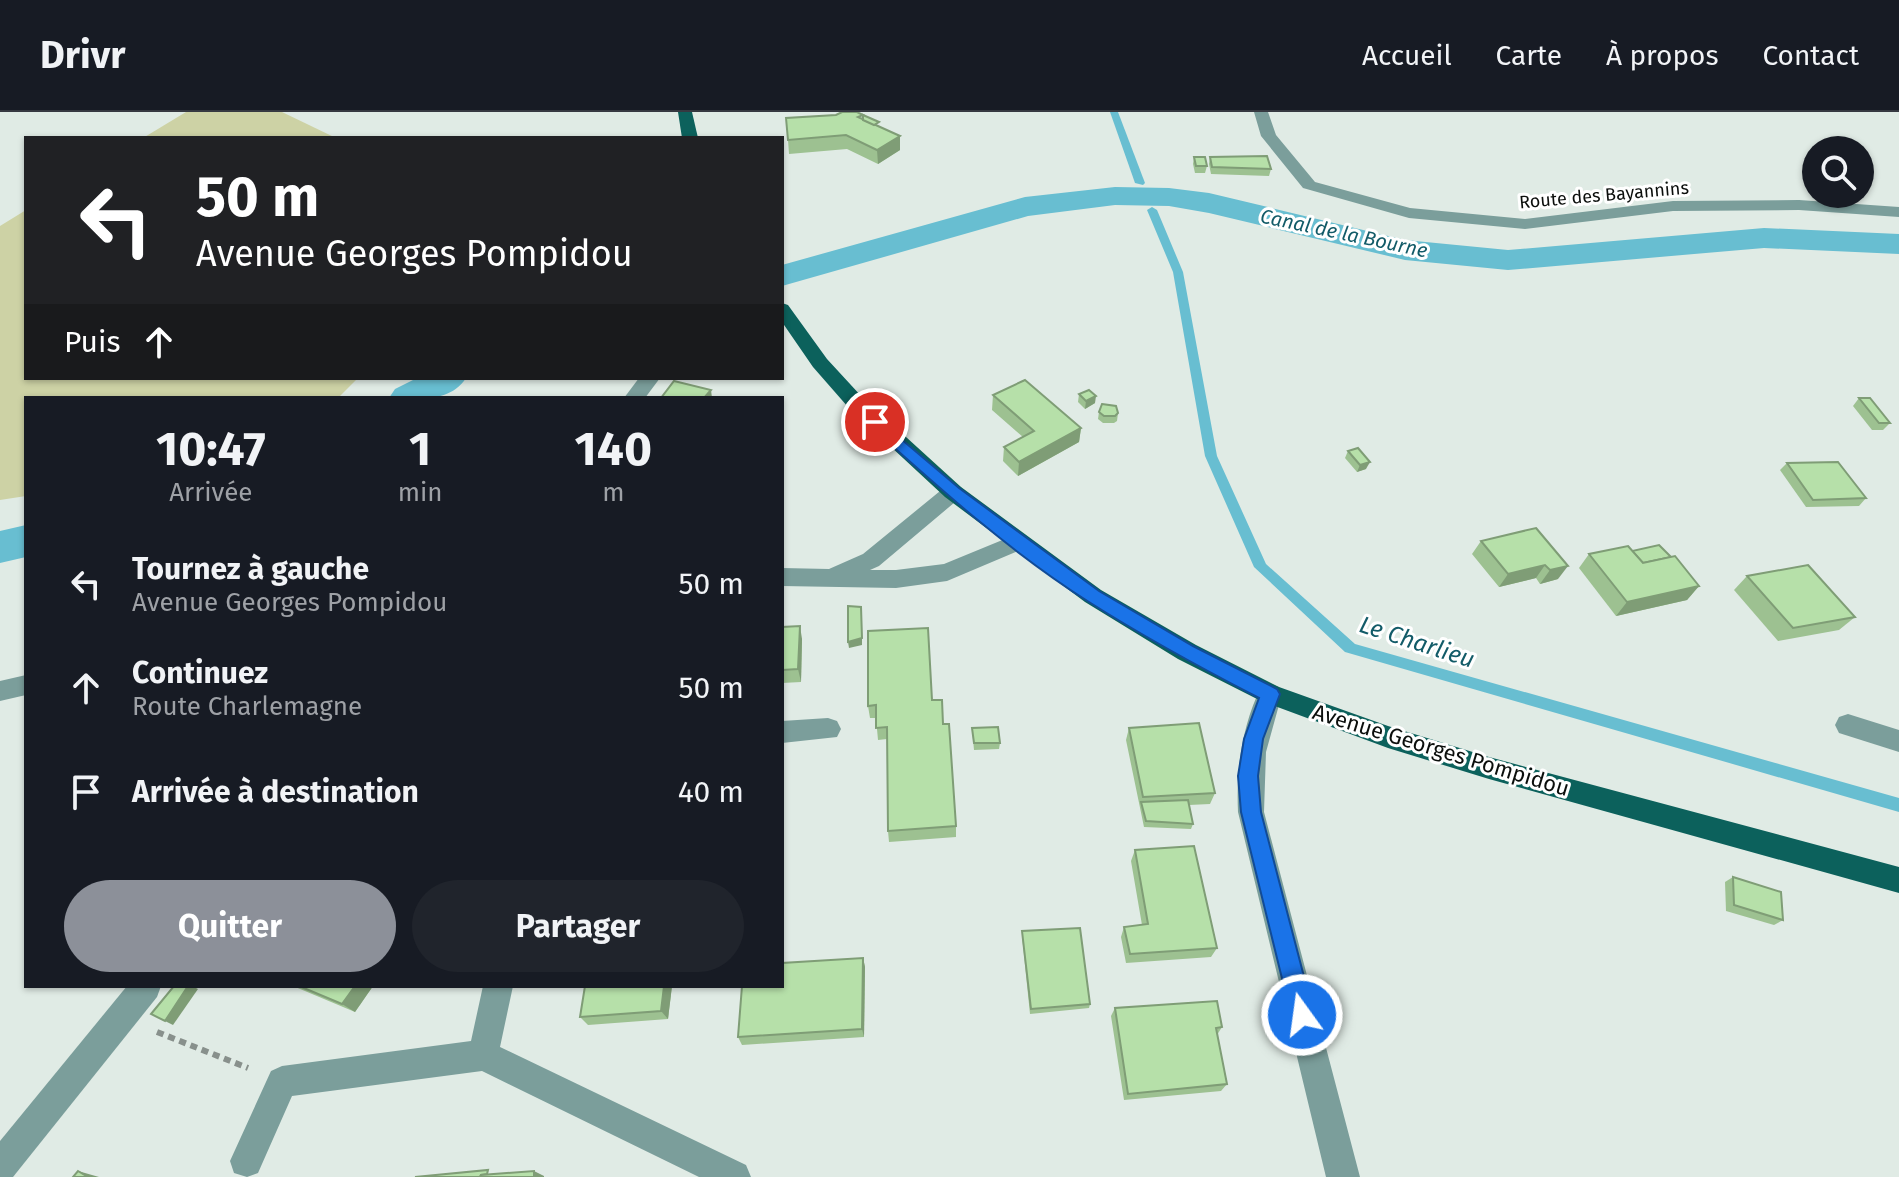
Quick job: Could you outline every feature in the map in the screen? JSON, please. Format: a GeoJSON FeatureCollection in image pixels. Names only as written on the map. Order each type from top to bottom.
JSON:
{"type":"FeatureCollection","features":[{"type":"Feature","properties":{"kind":"main road"},"geometry":{"type":"LineString","coordinates":[[685,112],[690,136]]}},
{"type":"Feature","properties":{"kind":"main road","name":"Avenue Georges Pompidou"},"geometry":{"type":"LineString","coordinates":[[784,312],[820,363],[855,402],[953,492],[1093,596],[1187,652],[1270,694],[1388,737],[1489,768],[1899,880]]}},
{"type":"Feature","properties":{"kind":"street","name":"Route des Bayannins"},"geometry":{"type":"LineString","coordinates":[[1261,112],[1269,136],[1309,185],[1409,213],[1525,224],[1673,206],[1799,205],[1899,212]]}},
{"type":"Feature","properties":{"kind":"street"},"geometry":{"type":"LineString","coordinates":[[636,396],[648,380]]}},
{"type":"Feature","properties":{"kind":"street"},"geometry":{"type":"LineString","coordinates":[[824,578],[871,560],[953,492]]}},
{"type":"Feature","properties":{"kind":"street"},"geometry":{"type":"LineString","coordinates":[[784,577],[896,579],[947,572],[1017,542]]}},
{"type":"Feature","properties":{"kind":"street"},"geometry":{"type":"LineString","coordinates":[[0,691],[24,685]]}},
{"type":"Feature","properties":{"kind":"street"},"geometry":{"type":"LineString","coordinates":[[1270,694],[1253,739],[1248,776],[1251,812],[1343,1177]]}},
{"type":"Feature","properties":{"kind":"street"},"geometry":{"type":"LineString","coordinates":[[1848,725],[1899,741]]}},
{"type":"Feature","properties":{"kind":"street"},"geometry":{"type":"LineString","coordinates":[[784,732],[828,729]]}},
{"type":"Feature","properties":{"kind":"street"},"geometry":{"type":"LineString","coordinates":[[0,1167],[144,988]]}},
{"type":"Feature","properties":{"kind":"street"},"geometry":{"type":"LineString","coordinates":[[483,1055],[498,988]]}},
{"type":"Feature","properties":{"kind":"street"},"geometry":{"type":"LineString","coordinates":[[246,1161],[282,1082],[483,1055],[734,1177]]}},
{"type":"Feature","properties":{"kind":"path"},"geometry":{"type":"LineString","coordinates":[[122,1017],[282,1082]]}},
{"type":"Feature","properties":{"kind":"green space"},"geometry":{"type":"Polygon","coordinates":[[[186,112],[282,112],[332,136],[146,136],[186,112]]]}},
{"type":"Feature","properties":{"kind":"green space"},"geometry":{"type":"Polygon","coordinates":[[[24,211],[24,380],[356,380],[340,396],[24,396],[24,496],[0,500],[0,226],[24,211]]]}},
{"type":"Feature","properties":{"kind":"building"},"geometry":{"type":"Polygon","coordinates":[[[857,112],[863,115],[858,117],[900,136],[877,150],[846,135],[788,140],[786,118],[857,112]]]}},
{"type":"Feature","properties":{"kind":"building"},"geometry":{"type":"Polygon","coordinates":[[[863,115],[879,122],[874,125],[863,120],[863,115]]]}},
{"type":"Feature","properties":{"kind":"building"},"geometry":{"type":"Polygon","coordinates":[[[1267,156],[1271,169],[1212,167],[1210,157],[1267,156]]]}},
{"type":"Feature","properties":{"kind":"building"},"geometry":{"type":"Polygon","coordinates":[[[1194,157],[1205,157],[1207,166],[1196,166],[1194,157]]]}},
{"type":"Feature","properties":{"kind":"building"},"geometry":{"type":"Polygon","coordinates":[[[1025,380],[1081,428],[1019,462],[1004,447],[1034,431],[993,395],[1025,380]]]}},
{"type":"Feature","properties":{"kind":"building"},"geometry":{"type":"Polygon","coordinates":[[[674,381],[711,390],[706,396],[663,396],[674,381]]]}},
{"type":"Feature","properties":{"kind":"building"},"geometry":{"type":"Polygon","coordinates":[[[1089,390],[1096,396],[1086,401],[1079,394],[1089,390]]]}},
{"type":"Feature","properties":{"kind":"building"},"geometry":{"type":"Polygon","coordinates":[[[1859,398],[1870,398],[1890,423],[1879,423],[1859,398]]]}},
{"type":"Feature","properties":{"kind":"building"},"geometry":{"type":"Polygon","coordinates":[[[1102,404],[1116,406],[1118,413],[1104,416],[1099,412],[1102,404]]]}},
{"type":"Feature","properties":{"kind":"building"},"geometry":{"type":"Polygon","coordinates":[[[1358,448],[1370,462],[1360,465],[1348,451],[1358,448]]]}},
{"type":"Feature","properties":{"kind":"building"},"geometry":{"type":"Polygon","coordinates":[[[1838,462],[1866,498],[1813,500],[1787,463],[1838,462]]]}},
{"type":"Feature","properties":{"kind":"building"},"geometry":{"type":"Polygon","coordinates":[[[1536,528],[1568,566],[1550,570],[1545,565],[1508,574],[1481,541],[1536,528]]]}},
{"type":"Feature","properties":{"kind":"building"},"geometry":{"type":"Polygon","coordinates":[[[1659,545],[1671,557],[1643,563],[1632,551],[1659,545]]]}},
{"type":"Feature","properties":{"kind":"building"},"geometry":{"type":"Polygon","coordinates":[[[1628,546],[1643,563],[1675,556],[1699,586],[1627,602],[1589,554],[1628,546]]]}},
{"type":"Feature","properties":{"kind":"building"},"geometry":{"type":"Polygon","coordinates":[[[1808,565],[1855,617],[1793,628],[1747,576],[1808,565]]]}},
{"type":"Feature","properties":{"kind":"building"},"geometry":{"type":"Polygon","coordinates":[[[848,606],[861,607],[862,638],[848,642],[848,606]]]}},
{"type":"Feature","properties":{"kind":"building"},"geometry":{"type":"Polygon","coordinates":[[[800,626],[798,669],[784,670],[784,627],[800,626]]]}},
{"type":"Feature","properties":{"kind":"building"},"geometry":{"type":"Polygon","coordinates":[[[928,628],[932,700],[942,700],[943,724],[949,724],[956,826],[888,831],[887,727],[876,728],[876,705],[868,706],[868,631],[928,628]]]}},
{"type":"Feature","properties":{"kind":"building"},"geometry":{"type":"Polygon","coordinates":[[[1199,723],[1215,793],[1143,797],[1129,728],[1199,723]]]}},
{"type":"Feature","properties":{"kind":"building"},"geometry":{"type":"Polygon","coordinates":[[[998,727],[1000,743],[974,743],[972,728],[998,727]]]}},
{"type":"Feature","properties":{"kind":"building"},"geometry":{"type":"Polygon","coordinates":[[[1188,800],[1193,824],[1146,821],[1141,802],[1188,800]]]}},
{"type":"Feature","properties":{"kind":"building"},"geometry":{"type":"Polygon","coordinates":[[[1194,846],[1217,948],[1130,954],[1124,927],[1148,924],[1135,850],[1194,846]]]}},
{"type":"Feature","properties":{"kind":"building"},"geometry":{"type":"Polygon","coordinates":[[[1733,877],[1781,892],[1783,920],[1734,905],[1733,877]]]}},
{"type":"Feature","properties":{"kind":"building"},"geometry":{"type":"Polygon","coordinates":[[[1080,928],[1090,1004],[1031,1009],[1022,931],[1080,928]]]}},
{"type":"Feature","properties":{"kind":"building"},"geometry":{"type":"Polygon","coordinates":[[[863,958],[862,1029],[738,1037],[742,988],[784,988],[784,963],[863,958]]]}},
{"type":"Feature","properties":{"kind":"building"},"geometry":{"type":"Polygon","coordinates":[[[172,988],[187,988],[165,1021],[151,1014],[172,988]]]}},
{"type":"Feature","properties":{"kind":"building"},"geometry":{"type":"Polygon","coordinates":[[[304,988],[354,988],[342,1004],[304,988]]]}},
{"type":"Feature","properties":{"kind":"building"},"geometry":{"type":"Polygon","coordinates":[[[585,988],[664,988],[661,1011],[580,1017],[585,988]]]}},
{"type":"Feature","properties":{"kind":"building"},"geometry":{"type":"Polygon","coordinates":[[[1217,1001],[1222,1027],[1216,1028],[1227,1084],[1128,1094],[1115,1008],[1217,1001]]]}},
{"type":"Feature","properties":{"kind":"building"},"geometry":{"type":"Polygon","coordinates":[[[488,1170],[480,1177],[415,1177],[488,1170]]]}},
{"type":"Feature","properties":{"kind":"building"},"geometry":{"type":"Polygon","coordinates":[[[78,1171],[88,1177],[73,1177],[78,1171]]]}},
{"type":"Feature","properties":{"kind":"building"},"geometry":{"type":"Polygon","coordinates":[[[534,1171],[534,1177],[480,1177],[481,1175],[534,1171]]]}},
{"type":"Feature","properties":{"kind":"waterway","name":"Le Charlieu"},"geometry":{"type":"LineString","coordinates":[[1114,112],[1140,183]]}},
{"type":"Feature","properties":{"kind":"waterway","name":"Canal de la Bourne"},"geometry":{"type":"LineString","coordinates":[[784,275],[1025,207],[1115,196],[1169,197],[1209,203],[1405,250],[1508,260],[1764,238],[1899,244]]}},
{"type":"Feature","properties":{"kind":"waterway","name":"Le Charlieu"},"geometry":{"type":"LineString","coordinates":[[1152,210],[1178,272],[1211,456],[1261,567],[1350,648],[1899,805]]}},
{"type":"Feature","properties":{"kind":"waterway","name":"Canal de la Bourne"},"geometry":{"type":"LineString","coordinates":[[412,396],[443,380]]}},
{"type":"Feature","properties":{"kind":"waterway","name":"Canal de la Bourne"},"geometry":{"type":"LineString","coordinates":[[0,547],[24,541]]}},
{"type":"Feature","properties":{"kind":"route"},"geometry":{"type":"LineString","coordinates":[[875,422],[953,492],[1093,596],[1187,652],[1270,694],[1253,739],[1248,776],[1251,812],[1302,1015]]}}]}
